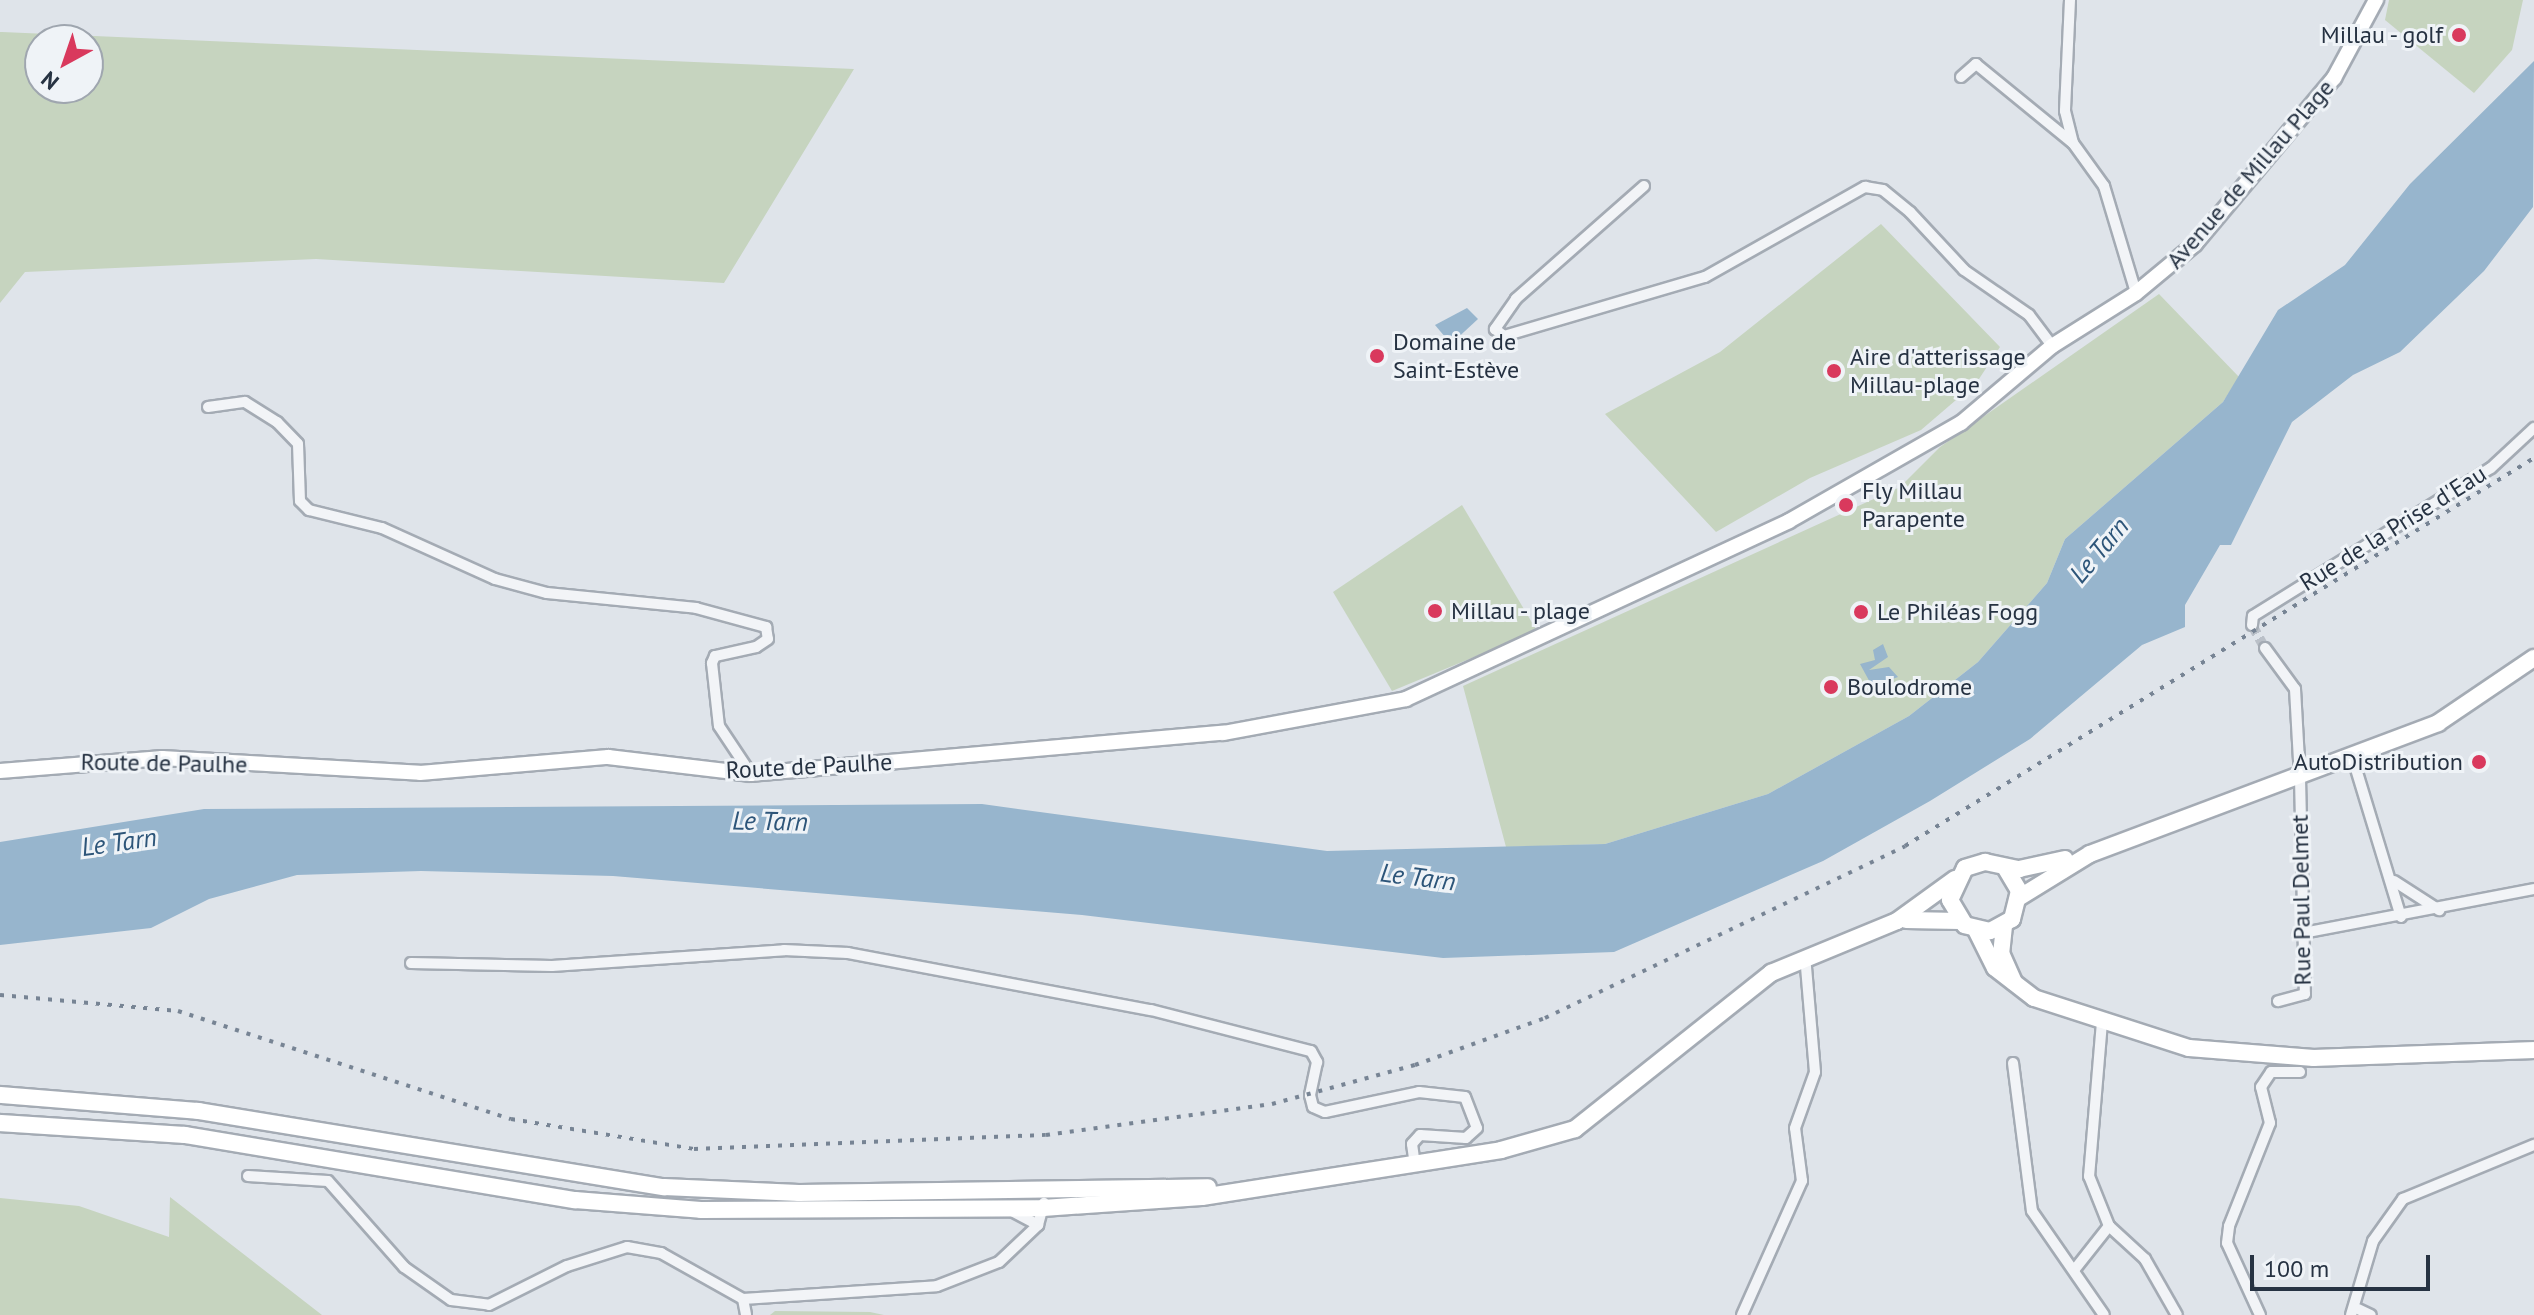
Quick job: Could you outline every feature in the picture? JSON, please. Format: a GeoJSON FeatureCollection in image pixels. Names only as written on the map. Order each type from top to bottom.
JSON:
{"type":"FeatureCollection","features":[{"type":"Feature","properties":{"kind":"main road"},"geometry":{"type":"LineString","coordinates":[[0,1123],[185,1135],[642,1206],[1043,1208],[1241,1188],[1415,1165],[1575,1129],[1771,973],[1805,956],[1897,921],[1979,862],[2006,869],[2090,854],[2353,759],[2468,707],[2534,658]]}},
{"type":"Feature","properties":{"kind":"main road"},"geometry":{"type":"LineString","coordinates":[[2015,984],[2001,953],[2004,926],[2020,897],[2090,854]]}},
{"type":"Feature","properties":{"kind":"main road"},"geometry":{"type":"LineString","coordinates":[[2006,869],[2020,897]]}},
{"type":"Feature","properties":{"kind":"main road"},"geometry":{"type":"LineString","coordinates":[[1955,879],[1950,900],[1960,921]]}},
{"type":"Feature","properties":{"kind":"main road"},"geometry":{"type":"LineString","coordinates":[[1897,921],[1960,921],[1976,930],[1995,968],[2015,984],[2102,1022],[2189,1048],[2269,1058],[2534,1050]]}},
{"type":"Feature","properties":{"kind":"main road"},"geometry":{"type":"LineString","coordinates":[[1976,930],[2004,926]]}},
{"type":"Feature","properties":{"kind":"main road"},"geometry":{"type":"LineString","coordinates":[[0,1095],[198,1111],[664,1187],[1241,1188]]}},
{"type":"Feature","properties":{"kind":"street"},"geometry":{"type":"LineString","coordinates":[[2070,0],[2062,59],[2073,143]]}},
{"type":"Feature","properties":{"kind":"street","name":"Avenue de Millau Plage"},"geometry":{"type":"LineString","coordinates":[[1379,707],[1541,641],[1876,475],[1961,423],[2052,346],[2136,293],[2195,244],[2334,78],[2376,0]]}},
{"type":"Feature","properties":{"kind":"street"},"geometry":{"type":"LineString","coordinates":[[1961,77],[1976,64],[2073,143],[2104,186],[2136,293]]}},
{"type":"Feature","properties":{"kind":"street"},"geometry":{"type":"LineString","coordinates":[[1644,186],[1516,299],[1495,329],[1504,336],[1705,277],[1865,187],[1883,190],[1910,212],[1964,270],[2029,315],[2052,346]]}},
{"type":"Feature","properties":{"kind":"street"},"geometry":{"type":"LineString","coordinates":[[208,407],[245,402],[277,422],[298,444],[300,501],[309,510],[382,528],[495,579],[547,593],[696,608],[766,627],[768,639],[756,647],[715,656],[712,663],[719,726],[751,774]]}},
{"type":"Feature","properties":{"kind":"street","name":"Rue de la Prise d'Eau"},"geometry":{"type":"LineString","coordinates":[[2252,625],[2253,616],[2491,468],[2534,428]]}},
{"type":"Feature","properties":{"kind":"street","name":"Rue Paul Delmet"},"geometry":{"type":"LineString","coordinates":[[2265,648],[2295,689],[2300,778],[2298,934],[2305,994],[2278,1001]]}},
{"type":"Feature","properties":{"kind":"street","name":"Route de Paulhe"},"geometry":{"type":"LineString","coordinates":[[0,771],[162,758],[420,773],[608,757],[751,774],[1145,742],[1379,707]]}},
{"type":"Feature","properties":{"kind":"street"},"geometry":{"type":"LineString","coordinates":[[2353,759],[2394,881],[2401,917]]}},
{"type":"Feature","properties":{"kind":"street"},"geometry":{"type":"LineString","coordinates":[[2394,881],[2440,910]]}},
{"type":"Feature","properties":{"kind":"street"},"geometry":{"type":"LineString","coordinates":[[2298,934],[2440,910],[2534,889]]}},
{"type":"Feature","properties":{"kind":"street"},"geometry":{"type":"LineString","coordinates":[[411,963],[552,966],[784,950],[848,953],[1151,1010],[1311,1051],[1317,1062],[1310,1095],[1313,1107],[1325,1112],[1419,1092],[1465,1097],[1477,1128],[1466,1138],[1420,1135],[1412,1144],[1415,1165]]}},
{"type":"Feature","properties":{"kind":"street"},"geometry":{"type":"LineString","coordinates":[[1742,1315],[1802,1181],[1795,1128],[1815,1072],[1805,956]]}},
{"type":"Feature","properties":{"kind":"street"},"geometry":{"type":"LineString","coordinates":[[2102,1022],[2089,1176],[2109,1226],[2145,1259],[2177,1315]]}},
{"type":"Feature","properties":{"kind":"street"},"geometry":{"type":"LineString","coordinates":[[2013,1063],[2028,1196],[2104,1315]]}},
{"type":"Feature","properties":{"kind":"street"},"geometry":{"type":"LineString","coordinates":[[2260,1315],[2227,1243],[2229,1226],[2270,1123],[2261,1087],[2271,1072],[2300,1072]]}},
{"type":"Feature","properties":{"kind":"street"},"geometry":{"type":"LineString","coordinates":[[2371,1315],[2354,1312],[2373,1241],[2403,1199],[2534,1145]]}},
{"type":"Feature","properties":{"kind":"street"},"geometry":{"type":"LineString","coordinates":[[248,1176],[328,1181],[404,1267],[451,1300],[489,1305],[567,1266],[627,1247],[661,1253],[743,1299],[937,1286],[999,1262],[1038,1225],[1045,1190]]}},
{"type":"Feature","properties":{"kind":"street"},"geometry":{"type":"LineString","coordinates":[[1008,1209],[1038,1225]]}},
{"type":"Feature","properties":{"kind":"street"},"geometry":{"type":"LineString","coordinates":[[2075,1269],[2109,1226]]}},
{"type":"Feature","properties":{"kind":"street"},"geometry":{"type":"LineString","coordinates":[[743,1299],[746,1315]]}},
{"type":"Feature","properties":{"kind":"green space","name":"Millau - golf"},"geometry":{"type":"Polygon","coordinates":[[[2389,0],[2523,0],[2512,50],[2474,93],[2385,20],[2389,0]]]}},
{"type":"Feature","properties":{"kind":"green space"},"geometry":{"type":"Polygon","coordinates":[[[0,32],[24,33],[24,104],[104,104],[104,37],[854,69],[724,283],[316,259],[25,272],[0,303],[0,32]]]}},
{"type":"Feature","properties":{"kind":"green space","name":"Aire d'atterissage Millau-plage"},"geometry":{"type":"Polygon","coordinates":[[[1881,224],[2000,347],[1977,382],[1921,430],[1810,478],[1716,532],[1605,414],[1720,352],[1881,224]]]}},
{"type":"Feature","properties":{"kind":"green space"},"geometry":{"type":"Polygon","coordinates":[[[2159,294],[2239,377],[2223,402],[2065,539],[2047,583],[1978,662],[1909,716],[1768,794],[1605,844],[1506,847],[1463,686],[1900,487],[1940,447],[2159,294]]]}},
{"type":"Feature","properties":{"kind":"green space","name":"Millau - plage"},"geometry":{"type":"Polygon","coordinates":[[[1462,505],[1537,631],[1392,691],[1333,592],[1462,505]]]}},
{"type":"Feature","properties":{"kind":"green space"},"geometry":{"type":"Polygon","coordinates":[[[170,1197],[322,1315],[0,1315],[0,1198],[79,1206],[169,1237],[170,1197]]]}},
{"type":"Feature","properties":{"kind":"green space"},"geometry":{"type":"Polygon","coordinates":[[[775,1311],[870,1312],[884,1315],[770,1315],[775,1311]]]}},
{"type":"Feature","properties":{"kind":"water","name":"Le Tarn"},"geometry":{"type":"Polygon","coordinates":[[[2534,61],[2533,207],[2484,271],[2400,352],[2353,375],[2292,422],[2231,545],[2220,545],[2185,605],[2185,627],[2142,645],[2030,739],[1930,801],[1823,861],[1614,952],[1443,958],[1082,915],[613,876],[421,871],[297,875],[209,899],[151,928],[0,945],[0,842],[204,809],[982,804],[1327,851],[1605,844],[1768,794],[1909,716],[1978,662],[2047,583],[2065,539],[2223,402],[2278,310],[2345,265],[2410,184],[2534,61]]]}},
{"type":"Feature","properties":{"kind":"water"},"geometry":{"type":"Polygon","coordinates":[[[1467,308],[1478,319],[1451,344],[1435,325],[1467,308]]]}},
{"type":"Feature","properties":{"kind":"water"},"geometry":{"type":"Polygon","coordinates":[[[1883,644],[1888,657],[1869,670],[1889,667],[1898,677],[1872,686],[1860,664],[1875,660],[1873,650],[1883,644]]]}},
{"type":"Feature","properties":{"kind":"tunnel"},"geometry":{"type":"LineString","coordinates":[[2252,625],[2265,648]]}},
{"type":"Feature","properties":{"kind":"railway"},"geometry":{"type":"LineString","coordinates":[[0,995],[178,1011],[511,1119],[694,1149],[1046,1135],[1272,1104],[1415,1065],[1545,1018],[1905,846],[2534,458]]}},
{"type":"Feature","properties":{"kind":"place","name":"Millau - golf"},"geometry":{"type":"Point","coordinates":[2459,35]}},
{"type":"Feature","properties":{"kind":"place","name":"Domaine de Saint-Estève"},"geometry":{"type":"Point","coordinates":[1377,356]}},
{"type":"Feature","properties":{"kind":"place","name":"Aire d'atterissage Millau-plage"},"geometry":{"type":"Point","coordinates":[1834,371]}},
{"type":"Feature","properties":{"kind":"place","name":"Fly Millau Parapente"},"geometry":{"type":"Point","coordinates":[1846,505]}},
{"type":"Feature","properties":{"kind":"place","name":"Millau - plage"},"geometry":{"type":"Point","coordinates":[1435,611]}},
{"type":"Feature","properties":{"kind":"place","name":"Le Philéas Fogg"},"geometry":{"type":"Point","coordinates":[1861,612]}},
{"type":"Feature","properties":{"kind":"place","name":"Boulodrome"},"geometry":{"type":"Point","coordinates":[1831,687]}},
{"type":"Feature","properties":{"kind":"place","name":"AutoDistribution"},"geometry":{"type":"Point","coordinates":[2479,762]}}]}
